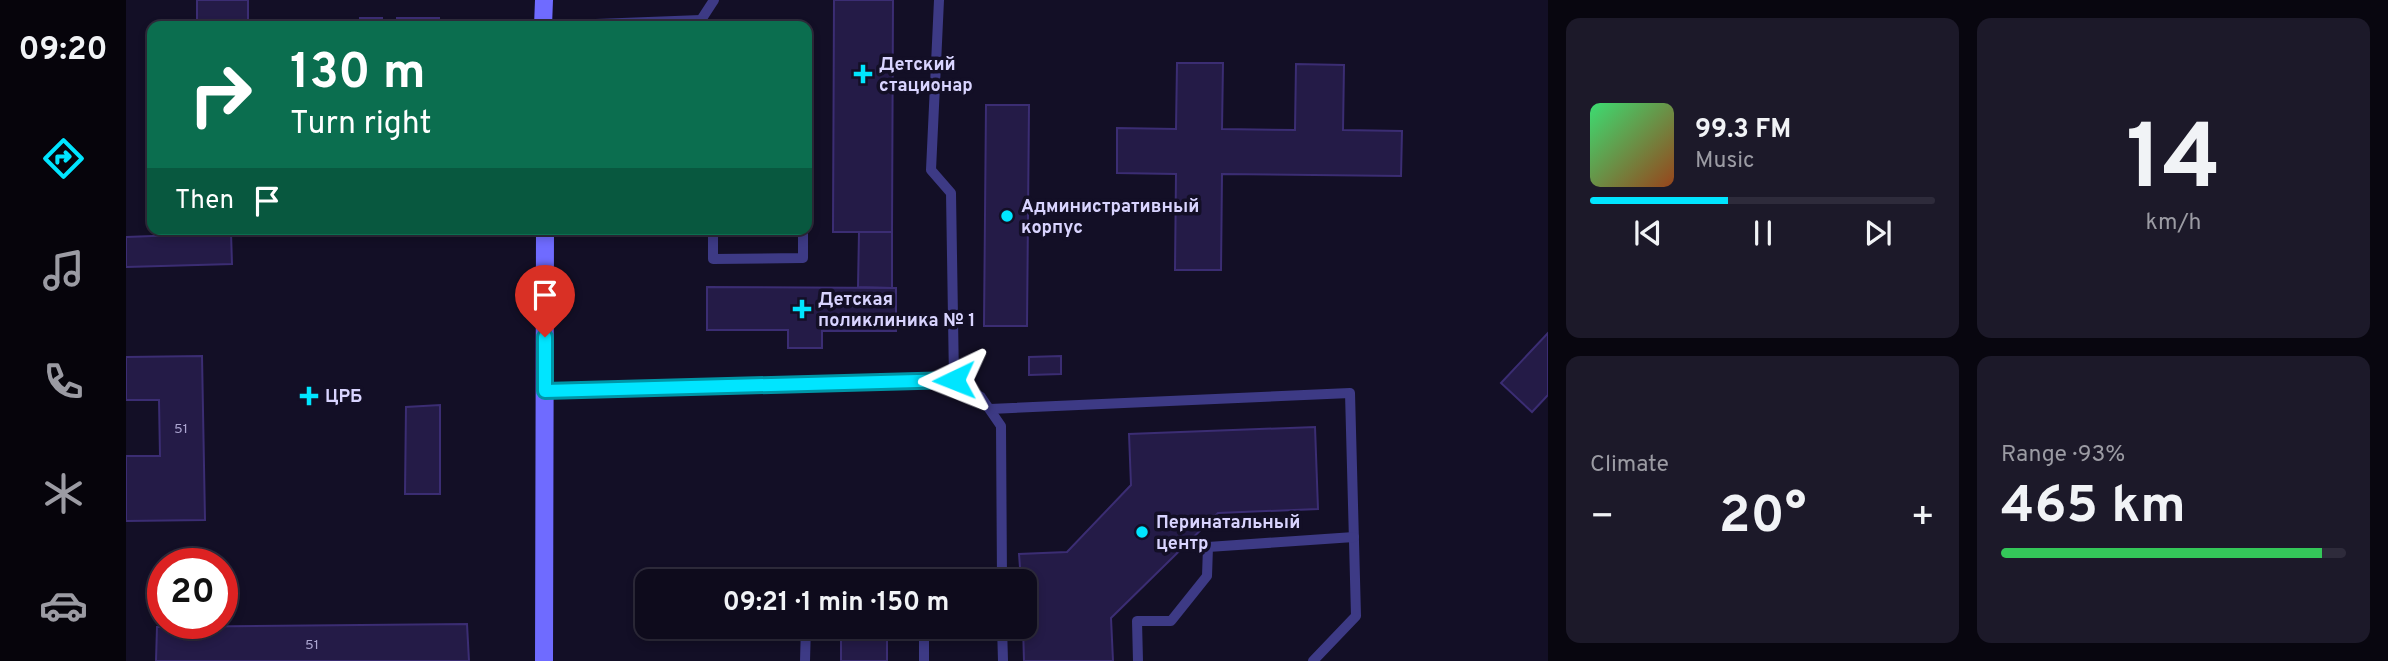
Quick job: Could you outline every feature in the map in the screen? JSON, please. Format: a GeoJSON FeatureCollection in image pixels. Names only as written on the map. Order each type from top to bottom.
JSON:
{"type":"FeatureCollection","features":[{"type":"Feature","properties":{"kind":"main road"},"geometry":{"type":"LineString","coordinates":[[543,21],[544,0]]}},
{"type":"Feature","properties":{"kind":"main road"},"geometry":{"type":"LineString","coordinates":[[544,661],[545,235]]}},
{"type":"Feature","properties":{"kind":"lane"},"geometry":{"type":"LineString","coordinates":[[939,0],[931,170],[951,193],[954,380]]}},
{"type":"Feature","properties":{"kind":"lane"},"geometry":{"type":"LineString","coordinates":[[704,21],[712,2]]}},
{"type":"Feature","properties":{"kind":"lane"},"geometry":{"type":"LineString","coordinates":[[713,235],[713,259],[803,258],[803,235]]}},
{"type":"Feature","properties":{"kind":"lane"},"geometry":{"type":"LineString","coordinates":[[545,391],[954,380],[981,397],[1001,426],[1002,569]]}},
{"type":"Feature","properties":{"kind":"lane"},"geometry":{"type":"LineString","coordinates":[[990,409],[1350,393],[1356,616],[1312,661]]}},
{"type":"Feature","properties":{"kind":"lane"},"geometry":{"type":"LineString","coordinates":[[1138,661],[1137,621],[1171,621],[1207,576],[1208,547],[1353,537]]}},
{"type":"Feature","properties":{"kind":"lane"},"geometry":{"type":"LineString","coordinates":[[805,661],[806,639]]}},
{"type":"Feature","properties":{"kind":"lane"},"geometry":{"type":"LineString","coordinates":[[924,639],[924,661]]}},
{"type":"Feature","properties":{"kind":"lane"},"geometry":{"type":"LineString","coordinates":[[1002,639],[1003,661]]}},
{"type":"Feature","properties":{"kind":"building"},"geometry":{"type":"Polygon","coordinates":[[[197,0],[248,0],[248,21],[197,21],[197,0]]]}},
{"type":"Feature","properties":{"kind":"building","name":"Детский стационар"},"geometry":{"type":"Polygon","coordinates":[[[834,0],[893,0],[892,232],[833,232],[834,0]]]}},
{"type":"Feature","properties":{"kind":"building"},"geometry":{"type":"Polygon","coordinates":[[[360,18],[382,18],[382,21],[360,21],[360,18]]]}},
{"type":"Feature","properties":{"kind":"building"},"geometry":{"type":"Polygon","coordinates":[[[397,18],[439,18],[439,21],[397,21],[397,18]]]}},
{"type":"Feature","properties":{"kind":"building"},"geometry":{"type":"Polygon","coordinates":[[[1177,63],[1223,63],[1222,129],[1295,130],[1296,64],[1344,65],[1343,130],[1402,131],[1401,176],[1222,174],[1221,270],[1175,270],[1176,174],[1117,173],[1117,128],[1176,129],[1177,63]]]}},
{"type":"Feature","properties":{"kind":"building","name":"Административный корпус"},"geometry":{"type":"Polygon","coordinates":[[[986,105],[1029,105],[1027,326],[984,326],[986,105]]]}},
{"type":"Feature","properties":{"kind":"building"},"geometry":{"type":"Polygon","coordinates":[[[859,232],[892,232],[892,288],[858,287],[859,232]]]}},
{"type":"Feature","properties":{"kind":"building"},"geometry":{"type":"Polygon","coordinates":[[[231,235],[232,264],[126,267],[126,237],[231,235]]]}},
{"type":"Feature","properties":{"kind":"building","name":"Детская поликлиника № 1"},"geometry":{"type":"Polygon","coordinates":[[[707,287],[896,288],[896,331],[822,331],[822,348],[788,348],[788,330],[707,330],[707,287]]]}},
{"type":"Feature","properties":{"kind":"building"},"geometry":{"type":"Polygon","coordinates":[[[1548,333],[1548,395],[1532,412],[1501,383],[1548,333]]]}},
{"type":"Feature","properties":{"kind":"building"},"geometry":{"type":"Polygon","coordinates":[[[202,356],[205,520],[126,521],[126,456],[160,456],[159,400],[126,400],[126,357],[202,356]]]}},
{"type":"Feature","properties":{"kind":"building"},"geometry":{"type":"Polygon","coordinates":[[[1061,356],[1061,374],[1029,375],[1029,357],[1061,356]]]}},
{"type":"Feature","properties":{"kind":"building"},"geometry":{"type":"Polygon","coordinates":[[[440,405],[440,494],[405,494],[406,407],[440,405]]]}},
{"type":"Feature","properties":{"kind":"building","name":"Перинатальный центр"},"geometry":{"type":"Polygon","coordinates":[[[1315,427],[1318,509],[1218,513],[1111,618],[1113,661],[1024,661],[1023,639],[1037,639],[1037,569],[1020,569],[1019,554],[1067,552],[1131,485],[1129,434],[1315,427]]]}},
{"type":"Feature","properties":{"kind":"building"},"geometry":{"type":"Polygon","coordinates":[[[467,624],[469,661],[156,661],[157,639],[238,639],[238,626],[467,624]]]}},
{"type":"Feature","properties":{"kind":"building"},"geometry":{"type":"Polygon","coordinates":[[[841,639],[887,639],[887,661],[841,661],[841,639]]]}},
{"type":"Feature","properties":{"kind":"place","name":"Детский стационар"},"geometry":{"type":"Point","coordinates":[863,74]}},
{"type":"Feature","properties":{"kind":"place","name":"Административный корпус"},"geometry":{"type":"Point","coordinates":[1007,216]}},
{"type":"Feature","properties":{"kind":"place","name":"Детская поликлиника № 1"},"geometry":{"type":"Point","coordinates":[802,309]}},
{"type":"Feature","properties":{"kind":"place","name":"ЦРБ"},"geometry":{"type":"Point","coordinates":[309,396]}},
{"type":"Feature","properties":{"kind":"place","name":"Перинатальный центр"},"geometry":{"type":"Point","coordinates":[1142,532]}},
{"type":"Feature","properties":{"kind":"route"},"geometry":{"type":"LineString","coordinates":[[545,337],[545,391],[954,380]]}}]}
